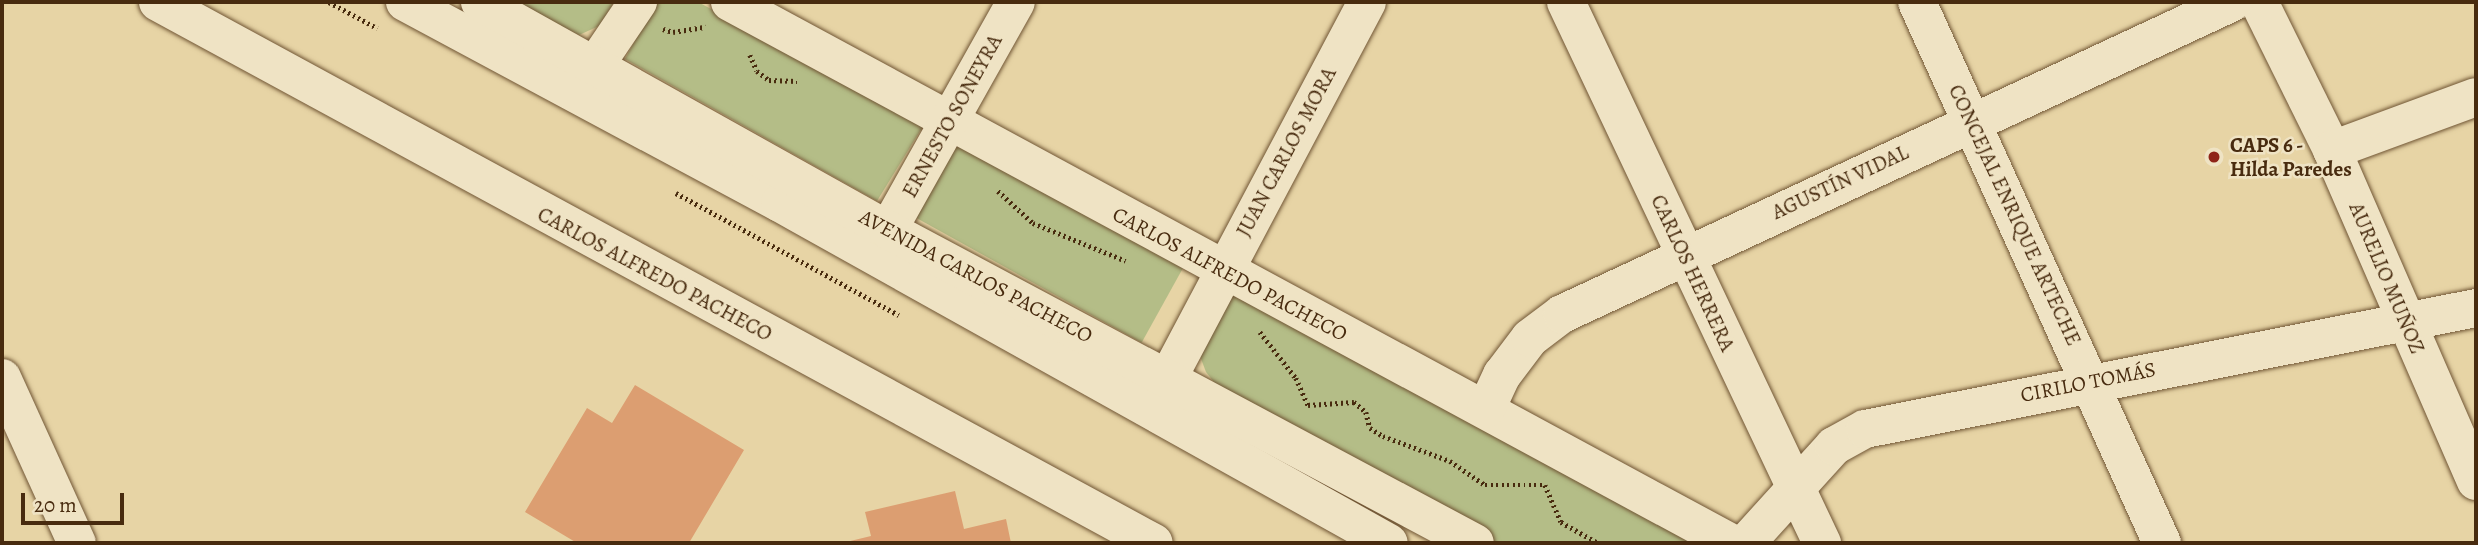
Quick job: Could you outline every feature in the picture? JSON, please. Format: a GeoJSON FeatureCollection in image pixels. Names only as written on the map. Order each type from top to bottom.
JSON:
{"type":"FeatureCollection","features":[{"type":"Feature","properties":{"kind":"street","name":"CARLOS ALFREDO PACHECO"},"geometry":{"type":"LineString","coordinates":[[158,2],[1154,543]]}},
{"type":"Feature","properties":{"kind":"street","name":"AVENIDA CARLOS PACHECO"},"geometry":{"type":"LineString","coordinates":[[480,2],[596,64],[888,230],[1475,543]]}},
{"type":"Feature","properties":{"kind":"street","name":"ERNESTO SONEYRA"},"geometry":{"type":"LineString","coordinates":[[888,230],[1016,2]]}},
{"type":"Feature","properties":{"kind":"street","name":"JUAN CARLOS MORA"},"geometry":{"type":"LineString","coordinates":[[1168,378],[1217,280],[1367,2]]}},
{"type":"Feature","properties":{"kind":"street","name":"CARLOS HERRERA"},"geometry":{"type":"LineString","coordinates":[[1566,2],[1683,255],[1822,543]]}},
{"type":"Feature","properties":{"kind":"street","name":"CONCEJAL ENRIQUE ARTECHE"},"geometry":{"type":"LineString","coordinates":[[1917,2],[2091,381],[2162,543]]}},
{"type":"Feature","properties":{"kind":"street","name":"AGUSTÍN VIDAL"},"geometry":{"type":"LineString","coordinates":[[1486,409],[1502,375],[1540,330],[1562,314],[1683,255],[2233,2]]}},
{"type":"Feature","properties":{"kind":"street","name":"AURELIO MUÑOZ"},"geometry":{"type":"LineString","coordinates":[[2259,2],[2332,150],[2476,481]]}},
{"type":"Feature","properties":{"kind":"street"},"geometry":{"type":"LineString","coordinates":[[596,64],[636,7]]}},
{"type":"Feature","properties":{"kind":"street","name":"CARLOS ALFREDO PACHECO"},"geometry":{"type":"LineString","coordinates":[[725,16],[950,122],[1217,280],[1486,409],[1731,543]]}},
{"type":"Feature","properties":{"kind":"street","name":"AVENIDA CARLOS PACHECO"},"geometry":{"type":"LineString","coordinates":[[397,18],[780,203],[1389,543]]}},
{"type":"Feature","properties":{"kind":"street"},"geometry":{"type":"LineString","coordinates":[[2332,150],[2476,97]]}},
{"type":"Feature","properties":{"kind":"street","name":"CIRILO TOMÁS"},"geometry":{"type":"LineString","coordinates":[[1746,543],[1834,446],[1865,429],[2091,381],[2476,308]]}},
{"type":"Feature","properties":{"kind":"street"},"geometry":{"type":"LineString","coordinates":[[2,378],[77,543]]}},
{"type":"Feature","properties":{"kind":"path"},"geometry":{"type":"LineString","coordinates":[[329,2],[397,18]]}},
{"type":"Feature","properties":{"kind":"path"},"geometry":{"type":"LineString","coordinates":[[636,7],[673,32],[709,26],[725,16]]}},
{"type":"Feature","properties":{"kind":"path"},"geometry":{"type":"LineString","coordinates":[[747,47],[757,71],[769,80],[788,83],[807,79]]}},
{"type":"Feature","properties":{"kind":"path"},"geometry":{"type":"LineString","coordinates":[[665,187],[905,318]]}},
{"type":"Feature","properties":{"kind":"path"},"geometry":{"type":"LineString","coordinates":[[995,188],[1033,223],[1130,261]]}},
{"type":"Feature","properties":{"kind":"path"},"geometry":{"type":"LineString","coordinates":[[1217,280],[1296,378],[1308,405],[1354,402],[1366,412],[1370,428],[1382,436],[1450,461],[1485,485],[1545,485],[1561,522],[1598,543]]}},
{"type":"Feature","properties":{"kind":"green space"},"geometry":{"type":"Polygon","coordinates":[[[509,2],[614,2],[599,26],[579,35],[509,2]]]}},
{"type":"Feature","properties":{"kind":"green space"},"geometry":{"type":"Polygon","coordinates":[[[656,2],[698,2],[925,123],[877,201],[625,59],[656,2]]]}},
{"type":"Feature","properties":{"kind":"green space"},"geometry":{"type":"Polygon","coordinates":[[[955,141],[1183,268],[1142,343],[913,216],[955,141]]]}},
{"type":"Feature","properties":{"kind":"green space"},"geometry":{"type":"Polygon","coordinates":[[[1231,294],[1704,543],[1498,543],[1221,391],[1206,372],[1197,348],[1231,294]]]}},
{"type":"Feature","properties":{"kind":"building"},"geometry":{"type":"Polygon","coordinates":[[[635,385],[744,450],[689,543],[577,543],[525,512],[587,408],[612,423],[635,385]]]}},
{"type":"Feature","properties":{"kind":"building"},"geometry":{"type":"Polygon","coordinates":[[[955,491],[964,529],[1006,519],[1011,543],[842,543],[871,536],[865,512],[955,491]]]}},
{"type":"Feature","properties":{"kind":"place","name":"CAPS 6 - Hilda Paredes"},"geometry":{"type":"Point","coordinates":[2214,157]}}]}
